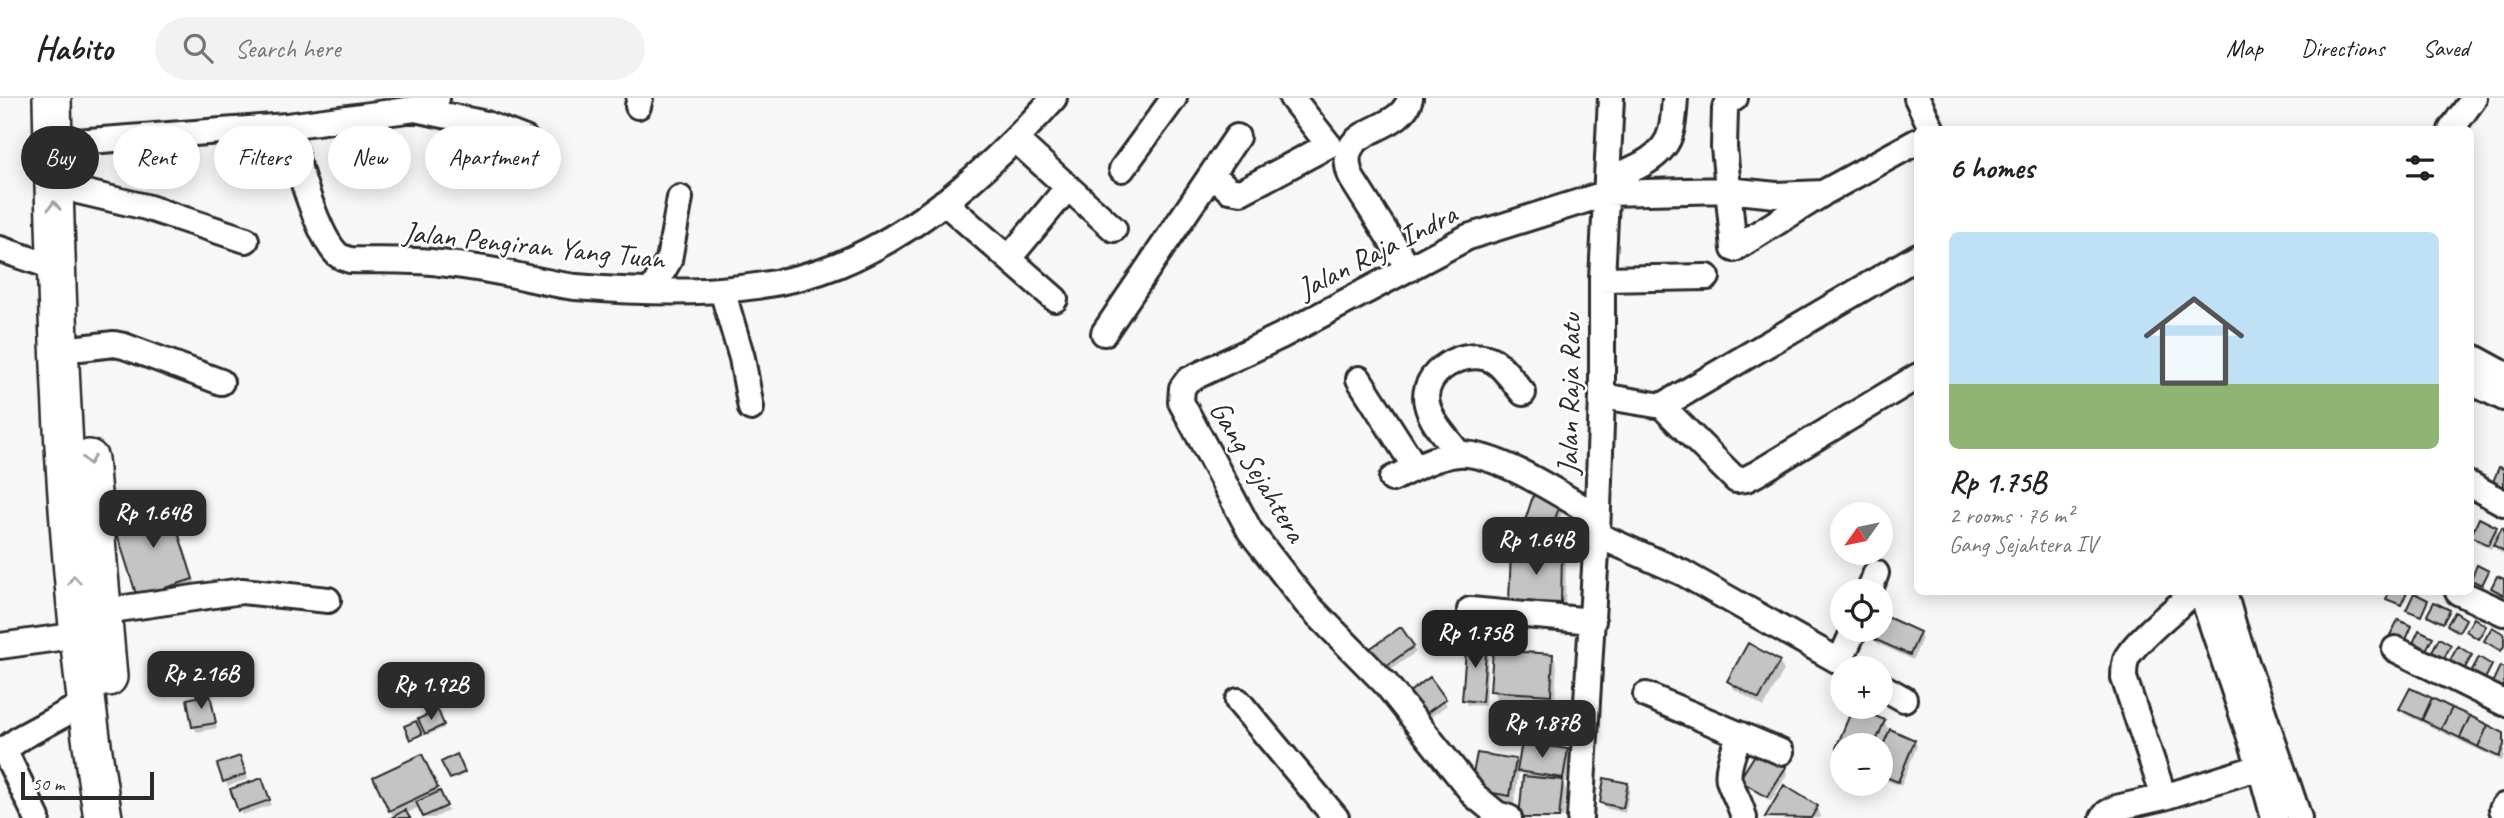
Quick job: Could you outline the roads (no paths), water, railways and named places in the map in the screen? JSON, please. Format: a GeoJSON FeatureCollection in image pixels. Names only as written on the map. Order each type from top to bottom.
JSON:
{"type":"FeatureCollection","features":[{"type":"Feature","properties":{"kind":"highway"},"geometry":{"type":"LineString","coordinates":[[52,98],[64,467],[111,719],[125,818]]}},
{"type":"Feature","properties":{"kind":"highway"},"geometry":{"type":"LineString","coordinates":[[76,98],[76,126]]}},
{"type":"Feature","properties":{"kind":"highway"},"geometry":{"type":"LineString","coordinates":[[78,191],[80,348],[86,435],[92,623],[87,702],[103,818]]}},
{"type":"Feature","properties":{"kind":"street"},"geometry":{"type":"LineString","coordinates":[[287,126],[415,109],[437,98]]}},
{"type":"Feature","properties":{"kind":"street","name":"Jalan Pengiran Yang Tuan"},"geometry":{"type":"LineString","coordinates":[[306,189],[328,242],[337,256],[350,260],[436,262],[573,287],[722,290],[788,279],[836,266],[893,239],[944,202],[1016,140],[1054,98]]}},
{"type":"Feature","properties":{"kind":"street"},"geometry":{"type":"LineString","coordinates":[[1122,169],[1174,98]]}},
{"type":"Feature","properties":{"kind":"street"},"geometry":{"type":"LineString","coordinates":[[1292,98],[1339,147],[1352,179],[1409,269]]}},
{"type":"Feature","properties":{"kind":"street"},"geometry":{"type":"LineString","coordinates":[[1212,174],[1229,190],[1241,192],[1339,147],[1352,144],[1398,114],[1409,104],[1410,98]]}},
{"type":"Feature","properties":{"kind":"street","name":"Jalan Raja Ratu"},"geometry":{"type":"LineString","coordinates":[[1580,818],[1597,526],[1602,396],[1602,279],[1613,188],[1611,98]]}},
{"type":"Feature","properties":{"kind":"street"},"geometry":{"type":"LineString","coordinates":[[1613,188],[1630,172],[1661,151],[1671,133],[1675,98]]}},
{"type":"Feature","properties":{"kind":"street"},"geometry":{"type":"LineString","coordinates":[[1735,98],[1729,101],[1725,109],[1724,147],[1734,249],[1824,193],[1914,143]]}},
{"type":"Feature","properties":{"kind":"street"},"geometry":{"type":"LineString","coordinates":[[1917,98],[1930,126]]}},
{"type":"Feature","properties":{"kind":"street"},"geometry":{"type":"LineString","coordinates":[[2454,126],[2474,98]]}},
{"type":"Feature","properties":{"kind":"street"},"geometry":{"type":"LineString","coordinates":[[415,109],[491,126]]}},
{"type":"Feature","properties":{"kind":"street"},"geometry":{"type":"LineString","coordinates":[[99,140],[214,132]]}},
{"type":"Feature","properties":{"kind":"street"},"geometry":{"type":"LineString","coordinates":[[1104,333],[1237,137]]}},
{"type":"Feature","properties":{"kind":"street"},"geometry":{"type":"LineString","coordinates":[[1016,140],[1114,229]]}},
{"type":"Feature","properties":{"kind":"street"},"geometry":{"type":"LineString","coordinates":[[1009,258],[1068,187]]}},
{"type":"Feature","properties":{"kind":"street"},"geometry":{"type":"LineString","coordinates":[[1613,188],[1727,190],[1776,195],[1824,193]]}},
{"type":"Feature","properties":{"kind":"street","name":"Jalan Raja Indra"},"geometry":{"type":"LineString","coordinates":[[1181,402],[1182,388],[1188,380],[1280,336],[1468,237],[1613,188]]}},
{"type":"Feature","properties":{"kind":"street"},"geometry":{"type":"LineString","coordinates":[[78,191],[146,207],[246,240]]}},
{"type":"Feature","properties":{"kind":"street"},"geometry":{"type":"LineString","coordinates":[[652,290],[669,260],[680,198]]}},
{"type":"Feature","properties":{"kind":"street"},"geometry":{"type":"LineString","coordinates":[[944,202],[1055,299]]}},
{"type":"Feature","properties":{"kind":"street"},"geometry":{"type":"LineString","coordinates":[[0,248],[56,268]]}},
{"type":"Feature","properties":{"kind":"street"},"geometry":{"type":"LineString","coordinates":[[1662,407],[1914,258]]}},
{"type":"Feature","properties":{"kind":"street"},"geometry":{"type":"LineString","coordinates":[[1602,279],[1707,277]]}},
{"type":"Feature","properties":{"kind":"street"},"geometry":{"type":"LineString","coordinates":[[722,290],[742,358],[751,408]]}},
{"type":"Feature","properties":{"kind":"street"},"geometry":{"type":"LineString","coordinates":[[80,348],[114,344],[124,346],[221,382]]}},
{"type":"Feature","properties":{"kind":"street"},"geometry":{"type":"LineString","coordinates":[[1459,454],[1432,419],[1426,403],[1426,389],[1434,376],[1447,365],[1463,358],[1483,356],[1496,362],[1523,393]]}},
{"type":"Feature","properties":{"kind":"street"},"geometry":{"type":"LineString","coordinates":[[2474,358],[2504,374]]}},
{"type":"Feature","properties":{"kind":"street"},"geometry":{"type":"LineString","coordinates":[[1602,396],[1662,407],[1736,480],[1746,479],[1914,378]]}},
{"type":"Feature","properties":{"kind":"street"},"geometry":{"type":"LineString","coordinates":[[1359,379],[1415,467]]}},
{"type":"Feature","properties":{"kind":"street"},"geometry":{"type":"LineString","coordinates":[[2474,383],[2504,398]]}},
{"type":"Feature","properties":{"kind":"street","name":"Gang Sejahtera"},"geometry":{"type":"LineString","coordinates":[[1181,402],[1250,531],[1307,604],[1386,684],[1475,796],[1497,814],[1509,818]]}},
{"type":"Feature","properties":{"kind":"street"},"geometry":{"type":"LineString","coordinates":[[1392,479],[1415,467],[1459,454],[1508,466],[1597,526],[1830,656]]}},
{"type":"Feature","properties":{"kind":"street"},"geometry":{"type":"LineString","coordinates":[[2474,487],[2504,503]]}},
{"type":"Feature","properties":{"kind":"street"},"geometry":{"type":"LineString","coordinates":[[0,646],[242,591],[328,600]]}},
{"type":"Feature","properties":{"kind":"street"},"geometry":{"type":"LineString","coordinates":[[2164,797],[2124,678],[2124,664],[2140,642],[2191,595]]}},
{"type":"Feature","properties":{"kind":"street"},"geometry":{"type":"LineString","coordinates":[[2202,595],[2260,767],[2274,818]]}},
{"type":"Feature","properties":{"kind":"street"},"geometry":{"type":"LineString","coordinates":[[2225,595],[2298,818]]}},
{"type":"Feature","properties":{"kind":"street"},"geometry":{"type":"LineString","coordinates":[[2465,595],[2504,613]]}},
{"type":"Feature","properties":{"kind":"street"},"geometry":{"type":"LineString","coordinates":[[1470,610],[1592,621]]}},
{"type":"Feature","properties":{"kind":"street"},"geometry":{"type":"LineString","coordinates":[[2395,649],[2504,703]]}},
{"type":"Feature","properties":{"kind":"street"},"geometry":{"type":"LineString","coordinates":[[1893,693],[1904,699]]}},
{"type":"Feature","properties":{"kind":"street"},"geometry":{"type":"LineString","coordinates":[[1646,695],[1781,752]]}},
{"type":"Feature","properties":{"kind":"street"},"geometry":{"type":"LineString","coordinates":[[1238,701],[1336,818]]}},
{"type":"Feature","properties":{"kind":"street"},"geometry":{"type":"LineString","coordinates":[[37,818],[2,746],[87,702]]}},
{"type":"Feature","properties":{"kind":"street"},"geometry":{"type":"LineString","coordinates":[[1739,734],[1729,772],[1744,818]]}},
{"type":"Feature","properties":{"kind":"street"},"geometry":{"type":"LineString","coordinates":[[2102,818],[2116,808],[2164,797],[2260,767]]}}]}
